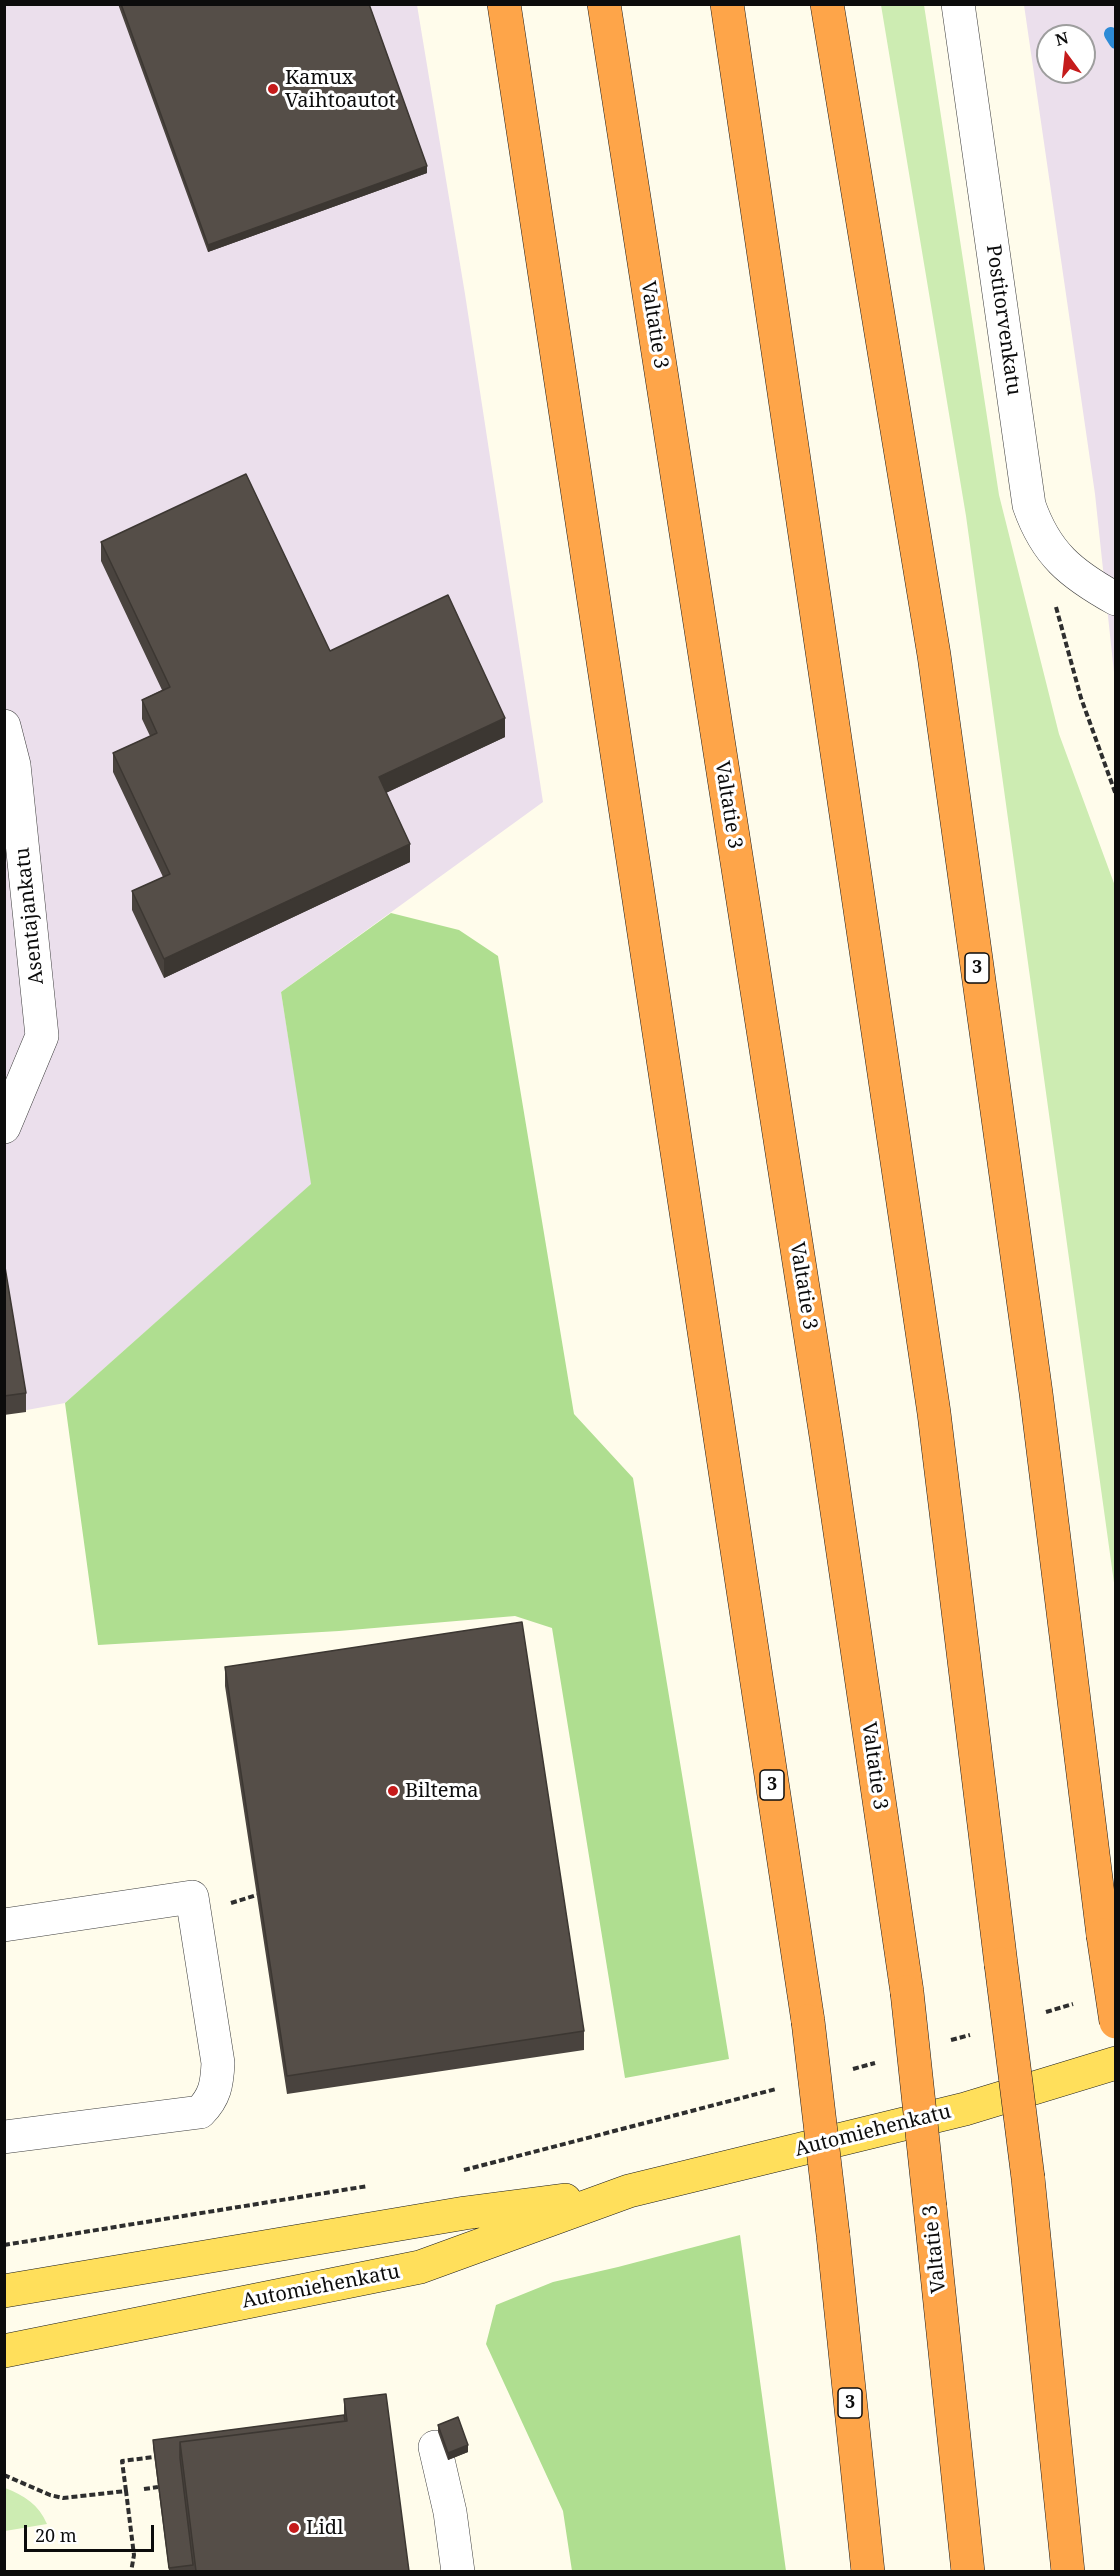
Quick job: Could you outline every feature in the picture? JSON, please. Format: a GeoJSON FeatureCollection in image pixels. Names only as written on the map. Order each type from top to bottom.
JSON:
{"type":"FeatureCollection","features":[{"type":"Feature","properties":{"kind":"highway"},"geometry":{"type":"LineString","coordinates":[[488,4],[511,57]]}},
{"type":"Feature","properties":{"kind":"highway","name":"3"},"geometry":{"type":"LineString","coordinates":[[504,4],[808,2021],[868,2571]]}},
{"type":"Feature","properties":{"kind":"highway","name":"Valtatie 3"},"geometry":{"type":"LineString","coordinates":[[604,4],[826,1436],[907,1992],[968,2571]]}},
{"type":"Feature","properties":{"kind":"highway"},"geometry":{"type":"LineString","coordinates":[[728,4],[934,1413],[1028,2178],[1068,2571]]}},
{"type":"Feature","properties":{"kind":"highway","name":"3"},"geometry":{"type":"LineString","coordinates":[[827,4],[934,655],[1036,1393],[1103,1935],[1116,2022]]}},
{"type":"Feature","properties":{"kind":"main road","name":"Automiehenkatu"},"geometry":{"type":"LineString","coordinates":[[4,2291],[465,2213],[629,2191],[965,2109],[1116,2063]]}},
{"type":"Feature","properties":{"kind":"main road","name":"Automiehenkatu"},"geometry":{"type":"LineString","coordinates":[[4,2351],[420,2267],[629,2191]]}},
{"type":"Feature","properties":{"kind":"street","name":"Postitorvenkatu"},"geometry":{"type":"LineString","coordinates":[[958,4],[1029,505],[1043,540],[1054,554],[1087,584],[1116,599]]}},
{"type":"Feature","properties":{"kind":"street","name":"Asentajankatu"},"geometry":{"type":"LineString","coordinates":[[4,726],[14,765],[42,1036],[4,1127]]}},
{"type":"Feature","properties":{"kind":"street"},"geometry":{"type":"LineString","coordinates":[[4,1925],[192,1897],[218,2063],[217,2086],[210,2102],[200,2112],[4,2137]]}},
{"type":"Feature","properties":{"kind":"street"},"geometry":{"type":"LineString","coordinates":[[435,2447],[450,2512],[458,2571]]}},
{"type":"Feature","properties":{"kind":"path"},"geometry":{"type":"LineString","coordinates":[[1054,554],[1054,595],[1058,618],[1081,698],[1116,795]]}},
{"type":"Feature","properties":{"kind":"path"},"geometry":{"type":"LineString","coordinates":[[222,1906],[257,1896]]}},
{"type":"Feature","properties":{"kind":"path"},"geometry":{"type":"LineString","coordinates":[[1042,2013],[1075,2003]]}},
{"type":"Feature","properties":{"kind":"path"},"geometry":{"type":"LineString","coordinates":[[944,2043],[977,2033]]}},
{"type":"Feature","properties":{"kind":"path"},"geometry":{"type":"LineString","coordinates":[[845,2071],[878,2062]]}},
{"type":"Feature","properties":{"kind":"path"},"geometry":{"type":"LineString","coordinates":[[461,2171],[777,2089]]}},
{"type":"Feature","properties":{"kind":"path"},"geometry":{"type":"LineString","coordinates":[[4,2246],[370,2186]]}},
{"type":"Feature","properties":{"kind":"path"},"geometry":{"type":"LineString","coordinates":[[131,2571],[134,2555],[122,2461],[154,2457]]}},
{"type":"Feature","properties":{"kind":"path"},"geometry":{"type":"LineString","coordinates":[[4,2475],[50,2495],[63,2498],[126,2491]]}},
{"type":"Feature","properties":{"kind":"path"},"geometry":{"type":"LineString","coordinates":[[144,2489],[158,2487]]}},
{"type":"Feature","properties":{"kind":"shaded area"},"geometry":{"type":"Polygon","coordinates":[[[5,5],[417,5],[465,294],[543,802],[281,992],[312,1184],[65,1403],[5,1414],[5,5]]]}},
{"type":"Feature","properties":{"kind":"shaded area"},"geometry":{"type":"Polygon","coordinates":[[[1024,5],[1115,5],[1115,682],[1095,494],[1024,5]]]}},
{"type":"Feature","properties":{"kind":"green space"},"geometry":{"type":"Polygon","coordinates":[[[881,5],[924,5],[999,495],[1059,734],[1115,886],[1115,1590],[966,516],[881,5]]]}},
{"type":"Feature","properties":{"kind":"green space"},"geometry":{"type":"Polygon","coordinates":[[[391,913],[459,930],[498,956],[574,1414],[633,1478],[729,2059],[625,2078],[552,1628],[515,1616],[339,1631],[98,1645],[65,1403],[311,1184],[281,992],[391,913]]]}},
{"type":"Feature","properties":{"kind":"green space"},"geometry":{"type":"Polygon","coordinates":[[[740,2235],[786,2571],[572,2571],[563,2511],[486,2344],[496,2305],[553,2282],[740,2235]]]}},
{"type":"Feature","properties":{"kind":"green space"},"geometry":{"type":"Polygon","coordinates":[[[5,2488],[30,2502],[40,2511],[47,2524],[5,2531],[5,2488]]]}},
{"type":"Feature","properties":{"kind":"building","name":"Kamux Vaihtoautot"},"geometry":{"type":"Polygon","coordinates":[[[121,4],[369,4],[427,166],[208,245],[121,4]]]}},
{"type":"Feature","properties":{"kind":"building"},"geometry":{"type":"Polygon","coordinates":[[[246,474],[330,651],[448,595],[505,718],[379,777],[410,844],[164,959],[132,891],[170,874],[113,753],[157,733],[142,700],[170,687],[101,542],[246,474]]]}},
{"type":"Feature","properties":{"kind":"building"},"geometry":{"type":"Polygon","coordinates":[[[4,1261],[26,1393],[4,1396],[4,1261]]]}},
{"type":"Feature","properties":{"kind":"building","name":"Biltema"},"geometry":{"type":"Polygon","coordinates":[[[522,1622],[584,2031],[287,2076],[225,1667],[522,1622]]]}},
{"type":"Feature","properties":{"kind":"building","name":"Lidl"},"geometry":{"type":"Polygon","coordinates":[[[386,2394],[409,2571],[196,2571],[180,2442],[347,2421],[344,2399],[386,2394]]]}},
{"type":"Feature","properties":{"kind":"building"},"geometry":{"type":"Polygon","coordinates":[[[344,2415],[345,2421],[180,2442],[193,2565],[169,2568],[153,2440],[344,2415]]]}},
{"type":"Feature","properties":{"kind":"building"},"geometry":{"type":"Polygon","coordinates":[[[458,2417],[468,2445],[448,2453],[438,2425],[458,2417]]]}},
{"type":"Feature","properties":{"kind":"waterway"},"geometry":{"type":"LineString","coordinates":[[1111,34],[1116,42]]}},
{"type":"Feature","properties":{"kind":"place","name":"Kamux Vaihtoautot"},"geometry":{"type":"Point","coordinates":[273,89]}},
{"type":"Feature","properties":{"kind":"place","name":"Biltema"},"geometry":{"type":"Point","coordinates":[393,1791]}},
{"type":"Feature","properties":{"kind":"place","name":"Lidl"},"geometry":{"type":"Point","coordinates":[294,2528]}}]}
